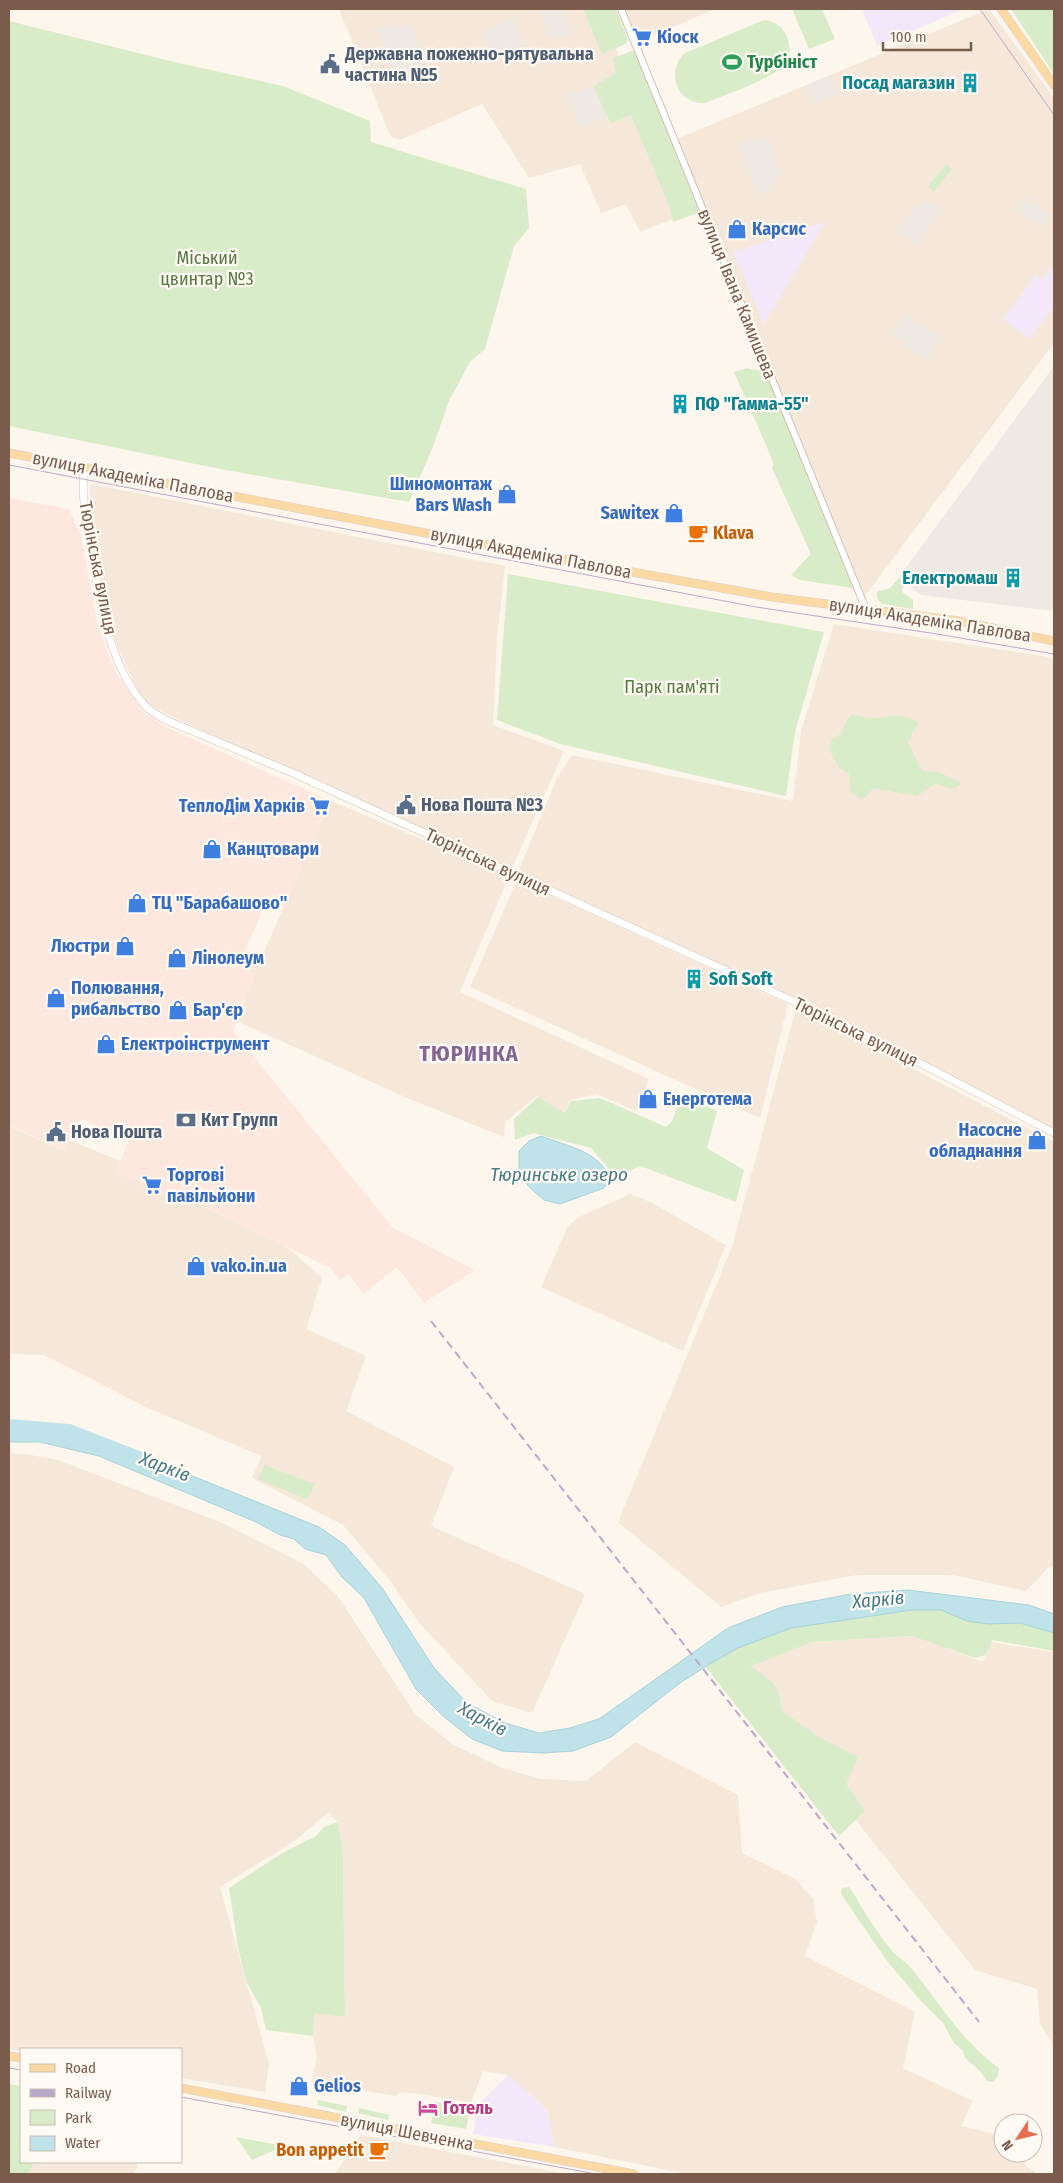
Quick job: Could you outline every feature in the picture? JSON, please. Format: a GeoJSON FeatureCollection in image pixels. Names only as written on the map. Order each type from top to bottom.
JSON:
{"type":"FeatureCollection","features":[{"type":"Feature","properties":{"kind":"main road"},"geometry":{"type":"LineString","coordinates":[[1001,9],[1054,85]]}},
{"type":"Feature","properties":{"kind":"main road","name":"вулиця Академіка Павлова"},"geometry":{"type":"LineString","coordinates":[[9,453],[772,597],[865,607],[959,621],[1054,641]]}},
{"type":"Feature","properties":{"kind":"main road","name":"Тюрінська вулиця"},"geometry":{"type":"LineString","coordinates":[[84,467],[84,510],[106,627],[119,663],[131,686],[144,705],[152,712],[166,720],[304,778],[866,1035],[1054,1133]]}},
{"type":"Feature","properties":{"kind":"main road","name":"вулиця Шевченка"},"geometry":{"type":"LineString","coordinates":[[182,2088],[634,2174]]}},
{"type":"Feature","properties":{"kind":"street","name":"вулиця Івана Камишева"},"geometry":{"type":"LineString","coordinates":[[620,9],[865,607]]}},
{"type":"Feature","properties":{"kind":"shaded area"},"geometry":{"type":"Polygon","coordinates":[[[339,9],[599,9],[685,214],[640,232],[626,204],[601,213],[580,164],[529,178],[482,104],[400,140],[394,138],[389,133],[339,9]]]}},
{"type":"Feature","properties":{"kind":"shaded area"},"geometry":{"type":"Polygon","coordinates":[[[538,9],[561,9],[572,32],[552,40],[538,9]]]}},
{"type":"Feature","properties":{"kind":"shaded area"},"geometry":{"type":"Polygon","coordinates":[[[624,9],[715,9],[638,42],[624,9]]]}},
{"type":"Feature","properties":{"kind":"shaded area"},"geometry":{"type":"Polygon","coordinates":[[[862,9],[964,9],[877,46],[862,9]]]}},
{"type":"Feature","properties":{"kind":"shaded area"},"geometry":{"type":"Polygon","coordinates":[[[989,9],[1054,98],[1054,343],[865,596],[677,139],[989,9]]]}},
{"type":"Feature","properties":{"kind":"shaded area"},"geometry":{"type":"Polygon","coordinates":[[[514,18],[527,48],[495,62],[482,33],[514,18]]]}},
{"type":"Feature","properties":{"kind":"shaded area"},"geometry":{"type":"Polygon","coordinates":[[[399,22],[402,27],[410,24],[421,50],[415,53],[420,66],[397,76],[377,30],[399,22]]]}},
{"type":"Feature","properties":{"kind":"shaded area"},"geometry":{"type":"Polygon","coordinates":[[[830,75],[838,94],[815,103],[807,85],[830,75]]]}},
{"type":"Feature","properties":{"kind":"shaded area"},"geometry":{"type":"Polygon","coordinates":[[[593,85],[607,117],[582,127],[568,95],[593,85]]]}},
{"type":"Feature","properties":{"kind":"shaded area"},"geometry":{"type":"Polygon","coordinates":[[[766,135],[781,174],[770,191],[760,195],[738,146],[766,135]]]}},
{"type":"Feature","properties":{"kind":"shaded area"},"geometry":{"type":"Polygon","coordinates":[[[1028,196],[1050,216],[1041,229],[1018,209],[1028,196]]]}},
{"type":"Feature","properties":{"kind":"shaded area"},"geometry":{"type":"Polygon","coordinates":[[[923,199],[941,210],[915,245],[898,232],[923,199]]]}},
{"type":"Feature","properties":{"kind":"shaded area"},"geometry":{"type":"Polygon","coordinates":[[[825,222],[764,324],[733,252],[825,222]]]}},
{"type":"Feature","properties":{"kind":"shaded area"},"geometry":{"type":"Polygon","coordinates":[[[1054,265],[1054,306],[1029,339],[1003,319],[1036,275],[1042,280],[1054,265]]]}},
{"type":"Feature","properties":{"kind":"shaded area"},"geometry":{"type":"Polygon","coordinates":[[[908,314],[941,340],[926,361],[892,335],[908,314]]]}},
{"type":"Feature","properties":{"kind":"shaded area"},"geometry":{"type":"Polygon","coordinates":[[[1054,366],[1054,611],[921,595],[899,577],[1054,366]]]}},
{"type":"Feature","properties":{"kind":"shaded area"},"geometry":{"type":"Polygon","coordinates":[[[91,484],[505,566],[497,638],[493,725],[564,751],[512,868],[166,714],[142,699],[119,651],[105,612],[88,512],[91,484]]]}},
{"type":"Feature","properties":{"kind":"shaded area","name":"ТЦ \"Барабашово\""},"geometry":{"type":"Polygon","coordinates":[[[9,498],[69,509],[81,536],[97,621],[109,657],[116,672],[143,712],[170,729],[331,801],[285,907],[267,899],[243,956],[260,963],[233,1031],[393,1228],[475,1270],[424,1303],[397,1267],[363,1294],[349,1274],[340,1280],[331,1268],[169,1189],[165,1197],[115,1173],[129,1140],[81,1119],[64,1151],[9,1125],[9,498]]]}},
{"type":"Feature","properties":{"kind":"shaded area"},"geometry":{"type":"Polygon","coordinates":[[[834,624],[1043,656],[1054,660],[1054,1131],[849,1023],[518,872],[557,778],[572,755],[793,801],[801,731],[834,624]]]}},
{"type":"Feature","properties":{"kind":"shaded area"},"geometry":{"type":"Polygon","coordinates":[[[331,801],[509,876],[460,992],[649,1079],[638,1112],[596,1094],[571,1100],[563,1113],[537,1096],[505,1122],[504,1137],[405,1097],[237,1021],[259,963],[331,801]]]}},
{"type":"Feature","properties":{"kind":"shaded area"},"geometry":{"type":"Polygon","coordinates":[[[517,880],[788,1004],[760,1118],[470,987],[517,880]]]}},
{"type":"Feature","properties":{"kind":"shaded area"},"geometry":{"type":"Polygon","coordinates":[[[796,1008],[1054,1142],[1054,1567],[1050,1566],[1026,1591],[953,1575],[857,1575],[760,1593],[721,1607],[618,1522],[732,1247],[796,1008]]]}},
{"type":"Feature","properties":{"kind":"shaded area"},"geometry":{"type":"Polygon","coordinates":[[[9,1126],[64,1151],[69,1140],[120,1161],[115,1173],[168,1189],[286,1246],[322,1278],[306,1329],[366,1356],[346,1411],[454,1467],[431,1526],[585,1594],[532,1713],[492,1701],[420,1624],[391,1582],[343,1525],[252,1478],[262,1456],[150,1409],[44,1355],[9,1354],[9,1126]]]}},
{"type":"Feature","properties":{"kind":"shaded area"},"geometry":{"type":"Polygon","coordinates":[[[630,1194],[650,1202],[726,1245],[683,1351],[541,1287],[568,1226],[579,1217],[630,1194]]]}},
{"type":"Feature","properties":{"kind":"shaded area"},"geometry":{"type":"Polygon","coordinates":[[[9,1453],[58,1460],[220,1522],[302,1563],[337,1595],[416,1715],[452,1744],[502,1768],[541,1779],[586,1781],[635,1742],[738,1795],[742,1853],[795,1879],[813,1899],[817,1922],[805,1956],[915,2012],[903,2068],[973,2101],[961,2126],[993,2134],[993,2163],[1026,2163],[1026,2166],[1038,2174],[687,2174],[554,2147],[547,2110],[508,2075],[483,2071],[471,2103],[401,2092],[395,2096],[312,2081],[317,2057],[313,2036],[315,2013],[345,2016],[343,1855],[338,1823],[329,1812],[296,1840],[220,1887],[269,2064],[265,2092],[182,2078],[182,2048],[20,2048],[20,2051],[9,2049],[9,1453]]]}},
{"type":"Feature","properties":{"kind":"shaded area"},"geometry":{"type":"Polygon","coordinates":[[[914,1636],[983,1662],[991,1642],[1054,1652],[1054,2046],[1040,2024],[1037,1989],[975,1970],[862,1828],[750,1666],[812,1642],[914,1636]]]}},
{"type":"Feature","properties":{"kind":"shaded area"},"geometry":{"type":"Polygon","coordinates":[[[508,2075],[547,2110],[554,2147],[473,2134],[479,2104],[508,2075]]]}},
{"type":"Feature","properties":{"kind":"shaded area"},"geometry":{"type":"Polygon","coordinates":[[[361,2135],[566,2174],[335,2174],[361,2135]]]}},
{"type":"Feature","properties":{"kind":"shaded area"},"geometry":{"type":"Polygon","coordinates":[[[34,2163],[139,2163],[134,2174],[29,2174],[34,2163]]]}},
{"type":"Feature","properties":{"kind":"green space"},"geometry":{"type":"Polygon","coordinates":[[[583,9],[616,9],[628,39],[626,44],[602,54],[583,9]]]}},
{"type":"Feature","properties":{"kind":"green space"},"geometry":{"type":"Polygon","coordinates":[[[792,9],[822,9],[835,39],[809,49],[792,9]]]}},
{"type":"Feature","properties":{"kind":"green space"},"geometry":{"type":"Polygon","coordinates":[[[1011,9],[1054,9],[1054,74],[1011,9]]]}},
{"type":"Feature","properties":{"kind":"green space","name":"Турбініст"},"geometry":{"type":"Polygon","coordinates":[[[764,20],[778,25],[787,37],[790,54],[786,63],[781,68],[749,86],[705,103],[687,99],[681,93],[675,77],[679,60],[685,53],[764,20]]]}},
{"type":"Feature","properties":{"kind":"green space","name":"Міський цвинтар №3"},"geometry":{"type":"Polygon","coordinates":[[[9,21],[170,61],[283,86],[370,121],[371,142],[526,189],[529,228],[514,246],[485,349],[470,362],[449,401],[433,447],[409,502],[220,469],[9,426],[9,21]]]}},
{"type":"Feature","properties":{"kind":"green space"},"geometry":{"type":"Polygon","coordinates":[[[637,49],[703,211],[673,222],[669,205],[631,115],[612,123],[607,117],[594,86],[616,73],[613,58],[637,49]]]}},
{"type":"Feature","properties":{"kind":"green space"},"geometry":{"type":"Polygon","coordinates":[[[946,164],[952,169],[934,192],[928,187],[946,164]]]}},
{"type":"Feature","properties":{"kind":"green space"},"geometry":{"type":"Polygon","coordinates":[[[747,368],[754,370],[768,368],[859,589],[800,580],[791,575],[811,554],[772,468],[774,465],[772,459],[734,372],[747,368]]]}},
{"type":"Feature","properties":{"kind":"green space","name":"Парк пам'яті"},"geometry":{"type":"Polygon","coordinates":[[[508,574],[824,632],[795,732],[786,796],[560,744],[497,720],[508,574]]]}},
{"type":"Feature","properties":{"kind":"green space"},"geometry":{"type":"Polygon","coordinates":[[[899,578],[904,582],[902,592],[913,600],[913,609],[882,604],[877,598],[878,591],[889,589],[899,578]]]}},
{"type":"Feature","properties":{"kind":"green space"},"geometry":{"type":"Polygon","coordinates":[[[851,715],[871,718],[899,716],[918,722],[908,742],[922,771],[939,772],[961,783],[956,788],[948,788],[936,783],[917,796],[873,788],[867,796],[861,799],[851,793],[849,774],[839,768],[829,749],[832,739],[842,733],[846,721],[851,715]]]}},
{"type":"Feature","properties":{"kind":"green space"},"geometry":{"type":"Polygon","coordinates":[[[682,1095],[717,1111],[707,1148],[744,1170],[736,1202],[640,1166],[616,1177],[591,1148],[533,1133],[515,1140],[514,1119],[538,1097],[564,1113],[571,1101],[600,1098],[666,1127],[672,1121],[682,1095]]]}},
{"type":"Feature","properties":{"kind":"green space"},"geometry":{"type":"Polygon","coordinates":[[[264,1465],[315,1484],[307,1499],[258,1479],[264,1465]]]}},
{"type":"Feature","properties":{"kind":"green space"},"geometry":{"type":"Polygon","coordinates":[[[912,1610],[941,1610],[967,1621],[988,1624],[1020,1623],[1054,1633],[1054,1651],[992,1640],[986,1655],[975,1658],[912,1636],[812,1642],[751,1666],[773,1683],[779,1694],[781,1710],[817,1736],[858,1757],[846,1784],[865,1811],[839,1836],[705,1666],[738,1648],[791,1628],[912,1610]]]}},
{"type":"Feature","properties":{"kind":"green space"},"geometry":{"type":"Polygon","coordinates":[[[338,1822],[343,1855],[345,2017],[315,2013],[313,2036],[266,2030],[261,2008],[246,1981],[238,1948],[229,1888],[279,1855],[316,1836],[324,1827],[338,1822]]]}},
{"type":"Feature","properties":{"kind":"green space"},"geometry":{"type":"Polygon","coordinates":[[[849,1887],[868,1918],[891,1949],[911,1968],[962,2034],[999,2068],[998,2076],[993,2082],[987,2081],[979,2070],[965,2058],[963,2051],[954,2043],[943,2023],[920,2000],[887,1961],[841,1894],[842,1888],[849,1887]]]}},
{"type":"Feature","properties":{"kind":"green space"},"geometry":{"type":"Polygon","coordinates":[[[9,2084],[20,2086],[20,2163],[34,2163],[29,2174],[9,2174],[9,2084]]]}},
{"type":"Feature","properties":{"kind":"green space"},"geometry":{"type":"Polygon","coordinates":[[[318,2100],[347,2106],[346,2112],[317,2105],[318,2100]]]}},
{"type":"Feature","properties":{"kind":"green space"},"geometry":{"type":"Polygon","coordinates":[[[435,2102],[470,2108],[466,2129],[431,2123],[435,2102]]]}},
{"type":"Feature","properties":{"kind":"green space"},"geometry":{"type":"Polygon","coordinates":[[[359,2108],[389,2115],[388,2120],[358,2113],[359,2108]]]}},
{"type":"Feature","properties":{"kind":"green space"},"geometry":{"type":"Polygon","coordinates":[[[236,2137],[284,2146],[252,2160],[236,2137]]]}},
{"type":"Feature","properties":{"kind":"water","name":"Тюринське озеро"},"geometry":{"type":"Polygon","coordinates":[[[541,1136],[592,1156],[606,1171],[609,1181],[604,1188],[560,1204],[544,1200],[530,1188],[519,1173],[519,1151],[529,1141],[541,1136]]]}},
{"type":"Feature","properties":{"kind":"water"},"geometry":{"type":"Polygon","coordinates":[[[9,1425],[60,1429],[190,1475],[319,1527],[345,1545],[382,1588],[434,1668],[467,1703],[505,1723],[539,1733],[570,1728],[599,1719],[728,1628],[782,1607],[851,1594],[908,1590],[1029,1605],[1054,1614],[1054,1633],[1020,1623],[988,1624],[967,1621],[941,1610],[912,1610],[791,1628],[738,1648],[708,1665],[680,1683],[611,1737],[573,1751],[543,1753],[502,1751],[472,1739],[443,1716],[416,1689],[364,1598],[342,1577],[326,1555],[305,1549],[294,1539],[280,1535],[256,1522],[99,1456],[40,1442],[9,1442],[9,1425]]]}},
{"type":"Feature","properties":{"kind":"waterway","name":"Харків"},"geometry":{"type":"LineString","coordinates":[[9,1424],[69,1429],[149,1460]]}},
{"type":"Feature","properties":{"kind":"tram line"},"geometry":{"type":"LineString","coordinates":[[980,9],[1054,115]]}},
{"type":"Feature","properties":{"kind":"tram line"},"geometry":{"type":"LineString","coordinates":[[9,465],[756,607],[937,634],[1054,654]]}},
{"type":"Feature","properties":{"kind":"tram line"},"geometry":{"type":"LineString","coordinates":[[9,2068],[20,2070]]}},
{"type":"Feature","properties":{"kind":"tram line"},"geometry":{"type":"LineString","coordinates":[[182,2097],[596,2174]]}},
{"type":"Feature","properties":{"kind":"railway"},"geometry":{"type":"LineString","coordinates":[[431,1321],[979,2022]]}},
{"type":"Feature","properties":{"kind":"place","name":"Кіоск"},"geometry":{"type":"Point","coordinates":[642,37]}},
{"type":"Feature","properties":{"kind":"place","name":"Турбініст"},"geometry":{"type":"Point","coordinates":[732,62]}},
{"type":"Feature","properties":{"kind":"place","name":"Державна пожежно-рятувальна частина №5"},"geometry":{"type":"Point","coordinates":[330,64]}},
{"type":"Feature","properties":{"kind":"place","name":"Посад магазин"},"geometry":{"type":"Point","coordinates":[970,83]}},
{"type":"Feature","properties":{"kind":"place","name":"Карсис"},"geometry":{"type":"Point","coordinates":[737,229]}},
{"type":"Feature","properties":{"kind":"place","name":"ПФ \"Гамма-55\""},"geometry":{"type":"Point","coordinates":[680,404]}},
{"type":"Feature","properties":{"kind":"place","name":"Шиномонтаж Bars Wash"},"geometry":{"type":"Point","coordinates":[507,494]}},
{"type":"Feature","properties":{"kind":"place","name":"Sawitex"},"geometry":{"type":"Point","coordinates":[674,513]}},
{"type":"Feature","properties":{"kind":"place","name":"Klava"},"geometry":{"type":"Point","coordinates":[698,533]}},
{"type":"Feature","properties":{"kind":"place","name":"Електромаш"},"geometry":{"type":"Point","coordinates":[1013,578]}},
{"type":"Feature","properties":{"kind":"place","name":"Нова Пошта №3"},"geometry":{"type":"Point","coordinates":[406,805]}},
{"type":"Feature","properties":{"kind":"place","name":"ТеплоДім Харків"},"geometry":{"type":"Point","coordinates":[320,806]}},
{"type":"Feature","properties":{"kind":"place","name":"Канцтовари"},"geometry":{"type":"Point","coordinates":[212,849]}},
{"type":"Feature","properties":{"kind":"place","name":"ТЦ \"Барабашово\""},"geometry":{"type":"Point","coordinates":[137,903]}},
{"type":"Feature","properties":{"kind":"place","name":"Люстри"},"geometry":{"type":"Point","coordinates":[125,946]}},
{"type":"Feature","properties":{"kind":"place","name":"Лінолеум"},"geometry":{"type":"Point","coordinates":[177,958]}},
{"type":"Feature","properties":{"kind":"place","name":"Sofi Soft"},"geometry":{"type":"Point","coordinates":[694,979]}},
{"type":"Feature","properties":{"kind":"place","name":"Полювання, рибальство"},"geometry":{"type":"Point","coordinates":[56,998]}},
{"type":"Feature","properties":{"kind":"place","name":"Бар'єр"},"geometry":{"type":"Point","coordinates":[178,1010]}},
{"type":"Feature","properties":{"kind":"place","name":"Електроінструмент"},"geometry":{"type":"Point","coordinates":[106,1044]}},
{"type":"Feature","properties":{"kind":"place","name":"Енерготема"},"geometry":{"type":"Point","coordinates":[648,1099]}},
{"type":"Feature","properties":{"kind":"place","name":"Кит Групп"},"geometry":{"type":"Point","coordinates":[186,1120]}},
{"type":"Feature","properties":{"kind":"place","name":"Нова Пошта"},"geometry":{"type":"Point","coordinates":[56,1132]}},
{"type":"Feature","properties":{"kind":"place","name":"Насосне обладнання"},"geometry":{"type":"Point","coordinates":[1037,1140]}},
{"type":"Feature","properties":{"kind":"place","name":"Торгові павільйони"},"geometry":{"type":"Point","coordinates":[152,1185]}},
{"type":"Feature","properties":{"kind":"place","name":"vako.in.ua"},"geometry":{"type":"Point","coordinates":[196,1266]}},
{"type":"Feature","properties":{"kind":"place","name":"Gelios"},"geometry":{"type":"Point","coordinates":[299,2086]}},
{"type":"Feature","properties":{"kind":"place","name":"Готель"},"geometry":{"type":"Point","coordinates":[428,2108]}},
{"type":"Feature","properties":{"kind":"place","name":"Bon appetit"},"geometry":{"type":"Point","coordinates":[379,2150]}},
{"type":"Feature","properties":{"kind":"district","name":"ТЮРИНКА"},"geometry":{"type":"Point","coordinates":[469,1053]}}]}
